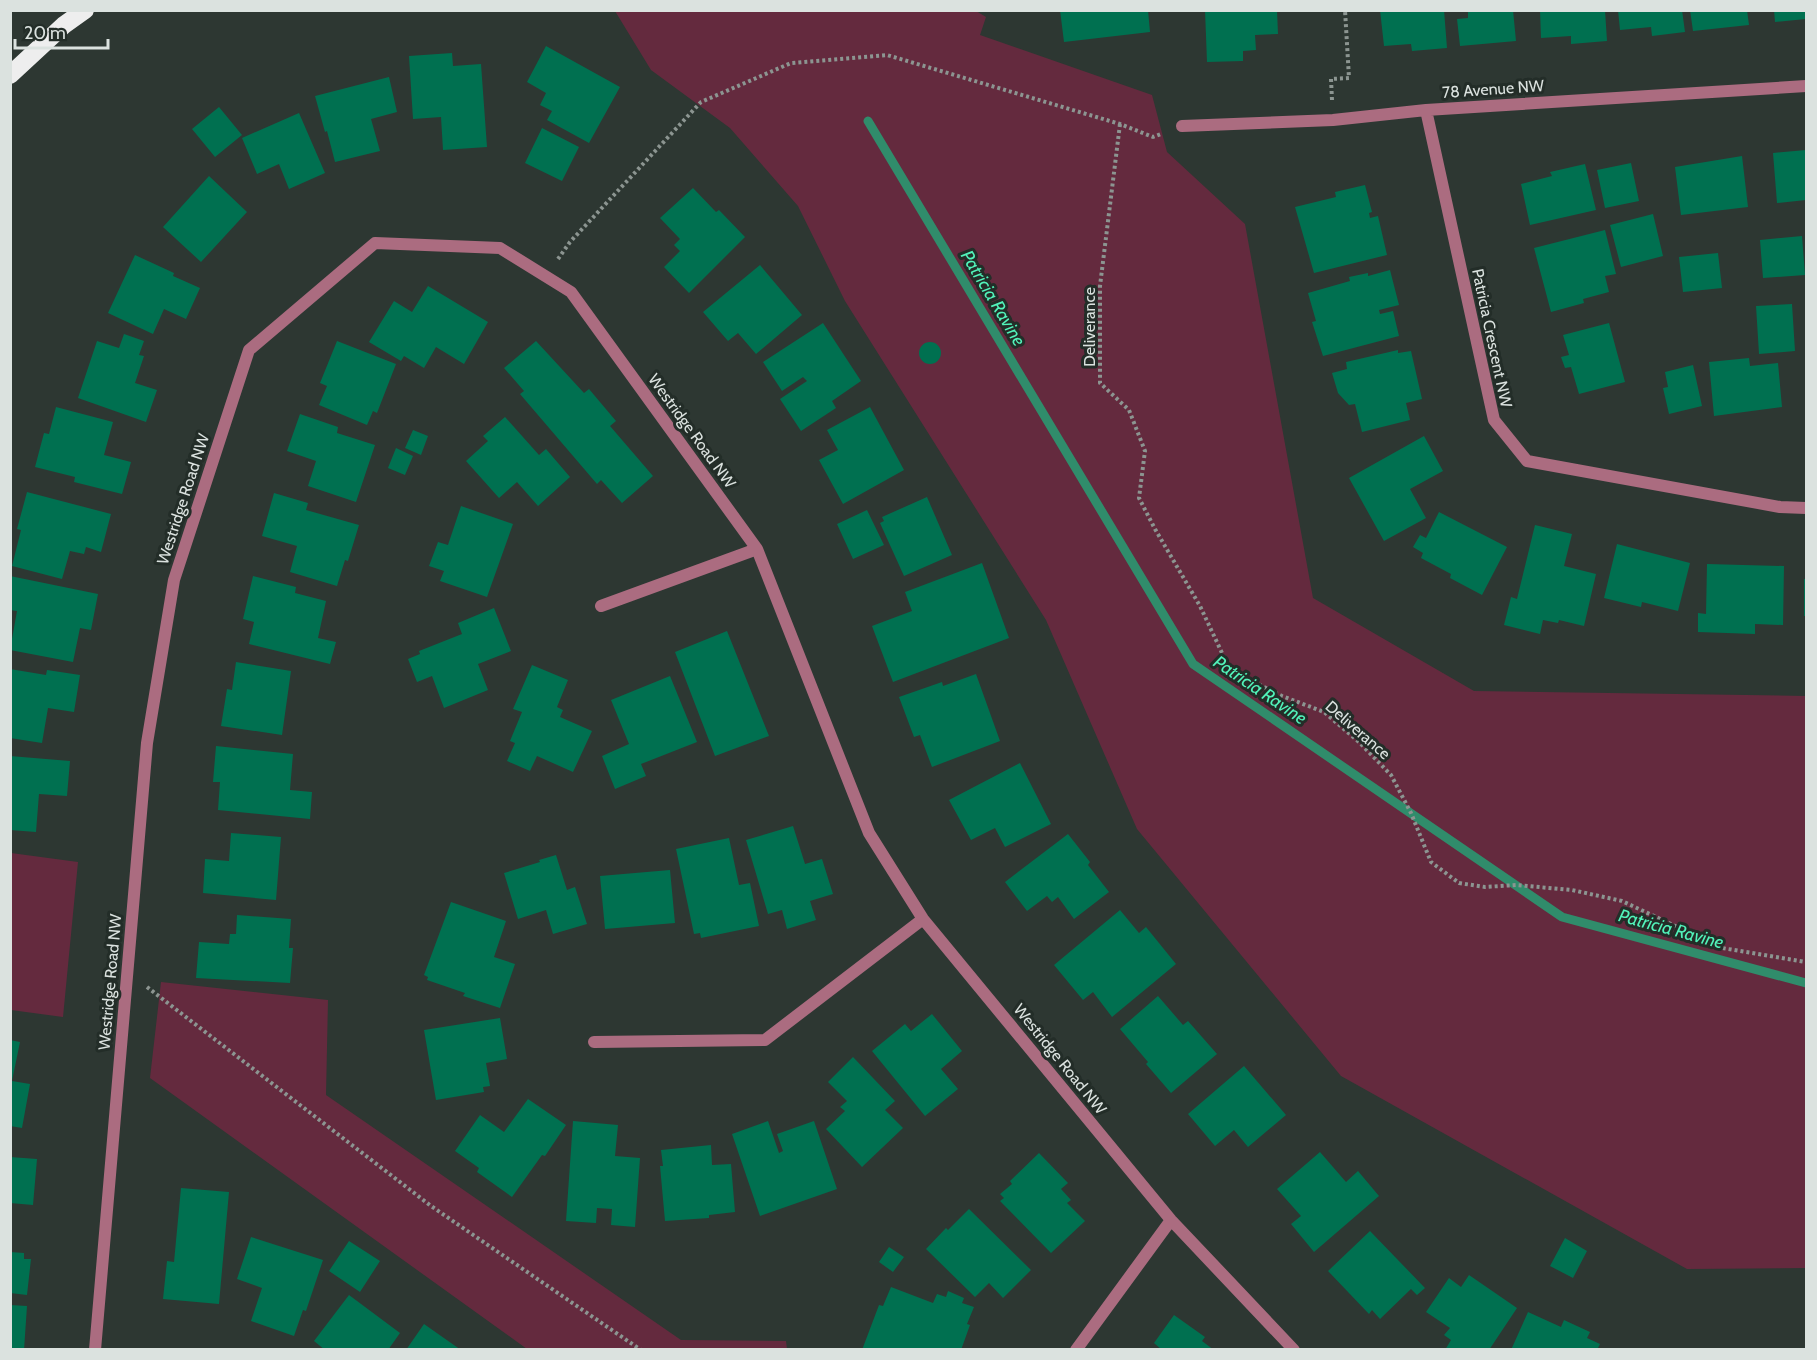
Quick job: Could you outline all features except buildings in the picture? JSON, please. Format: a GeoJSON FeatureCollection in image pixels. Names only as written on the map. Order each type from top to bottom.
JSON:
{"type":"FeatureCollection","features":[{"type":"Feature","properties":{"kind":"highway"},"geometry":{"type":"LineString","coordinates":[[10,75],[64,25],[85,10]]}},
{"type":"Feature","properties":{"kind":"street","name":"78 Avenue NW"},"geometry":{"type":"LineString","coordinates":[[1182,126],[1332,120],[1426,110],[1806,86]]}},
{"type":"Feature","properties":{"kind":"street","name":"Patricia Crescent NW"},"geometry":{"type":"LineString","coordinates":[[1426,110],[1494,420],[1527,461],[1780,507],[1806,508]]}},
{"type":"Feature","properties":{"kind":"street","name":"Westridge Road NW"},"geometry":{"type":"LineString","coordinates":[[95,1350],[147,743],[174,580],[249,350],[375,243],[500,248],[571,292],[757,549],[869,832],[923,919],[1171,1220],[1294,1350]]}},
{"type":"Feature","properties":{"kind":"street"},"geometry":{"type":"LineString","coordinates":[[601,606],[757,549]]}},
{"type":"Feature","properties":{"kind":"street"},"geometry":{"type":"LineString","coordinates":[[594,1042],[765,1040],[923,919]]}},
{"type":"Feature","properties":{"kind":"street"},"geometry":{"type":"LineString","coordinates":[[1076,1350],[1171,1220]]}},
{"type":"Feature","properties":{"kind":"path"},"geometry":{"type":"LineString","coordinates":[[1332,120],[1331,79],[1349,78],[1345,10]]}},
{"type":"Feature","properties":{"kind":"path"},"geometry":{"type":"LineString","coordinates":[[546,276],[570,242],[701,102],[791,63],[887,55],[1120,124],[1153,137],[1182,126]]}},
{"type":"Feature","properties":{"kind":"path","name":"Deliverance"},"geometry":{"type":"LineString","coordinates":[[1120,124],[1100,286],[1100,383],[1129,410],[1145,451],[1139,498],[1155,530],[1200,606],[1230,670],[1282,696],[1324,712],[1359,742],[1391,775],[1411,813],[1431,862],[1459,883],[1485,887],[1516,885],[1572,890],[1622,901],[1722,948],[1806,962]]}},
{"type":"Feature","properties":{"kind":"path"},"geometry":{"type":"LineString","coordinates":[[128,972],[431,1206],[641,1350]]}},
{"type":"Feature","properties":{"kind":"shaded area"},"geometry":{"type":"Polygon","coordinates":[[[615,11],[976,11],[986,17],[980,35],[1152,95],[1167,152],[1245,224],[1313,598],[1474,691],[1806,696],[1806,1268],[1687,1269],[1341,1076],[1137,829],[1046,620],[845,301],[798,206],[730,128],[651,70],[615,11]]]}},
{"type":"Feature","properties":{"kind":"shaded area"},"geometry":{"type":"Polygon","coordinates":[[[11,853],[78,862],[63,1017],[11,1010],[11,853]]]}},
{"type":"Feature","properties":{"kind":"shaded area"},"geometry":{"type":"Polygon","coordinates":[[[161,982],[328,1000],[326,1095],[681,1340],[786,1341],[787,1349],[527,1349],[150,1078],[161,982]]]}},
{"type":"Feature","properties":{"kind":"waterway","name":"Patricia Ravine"},"geometry":{"type":"LineString","coordinates":[[868,121],[1193,664],[1562,917],[1806,983]]}}]}
